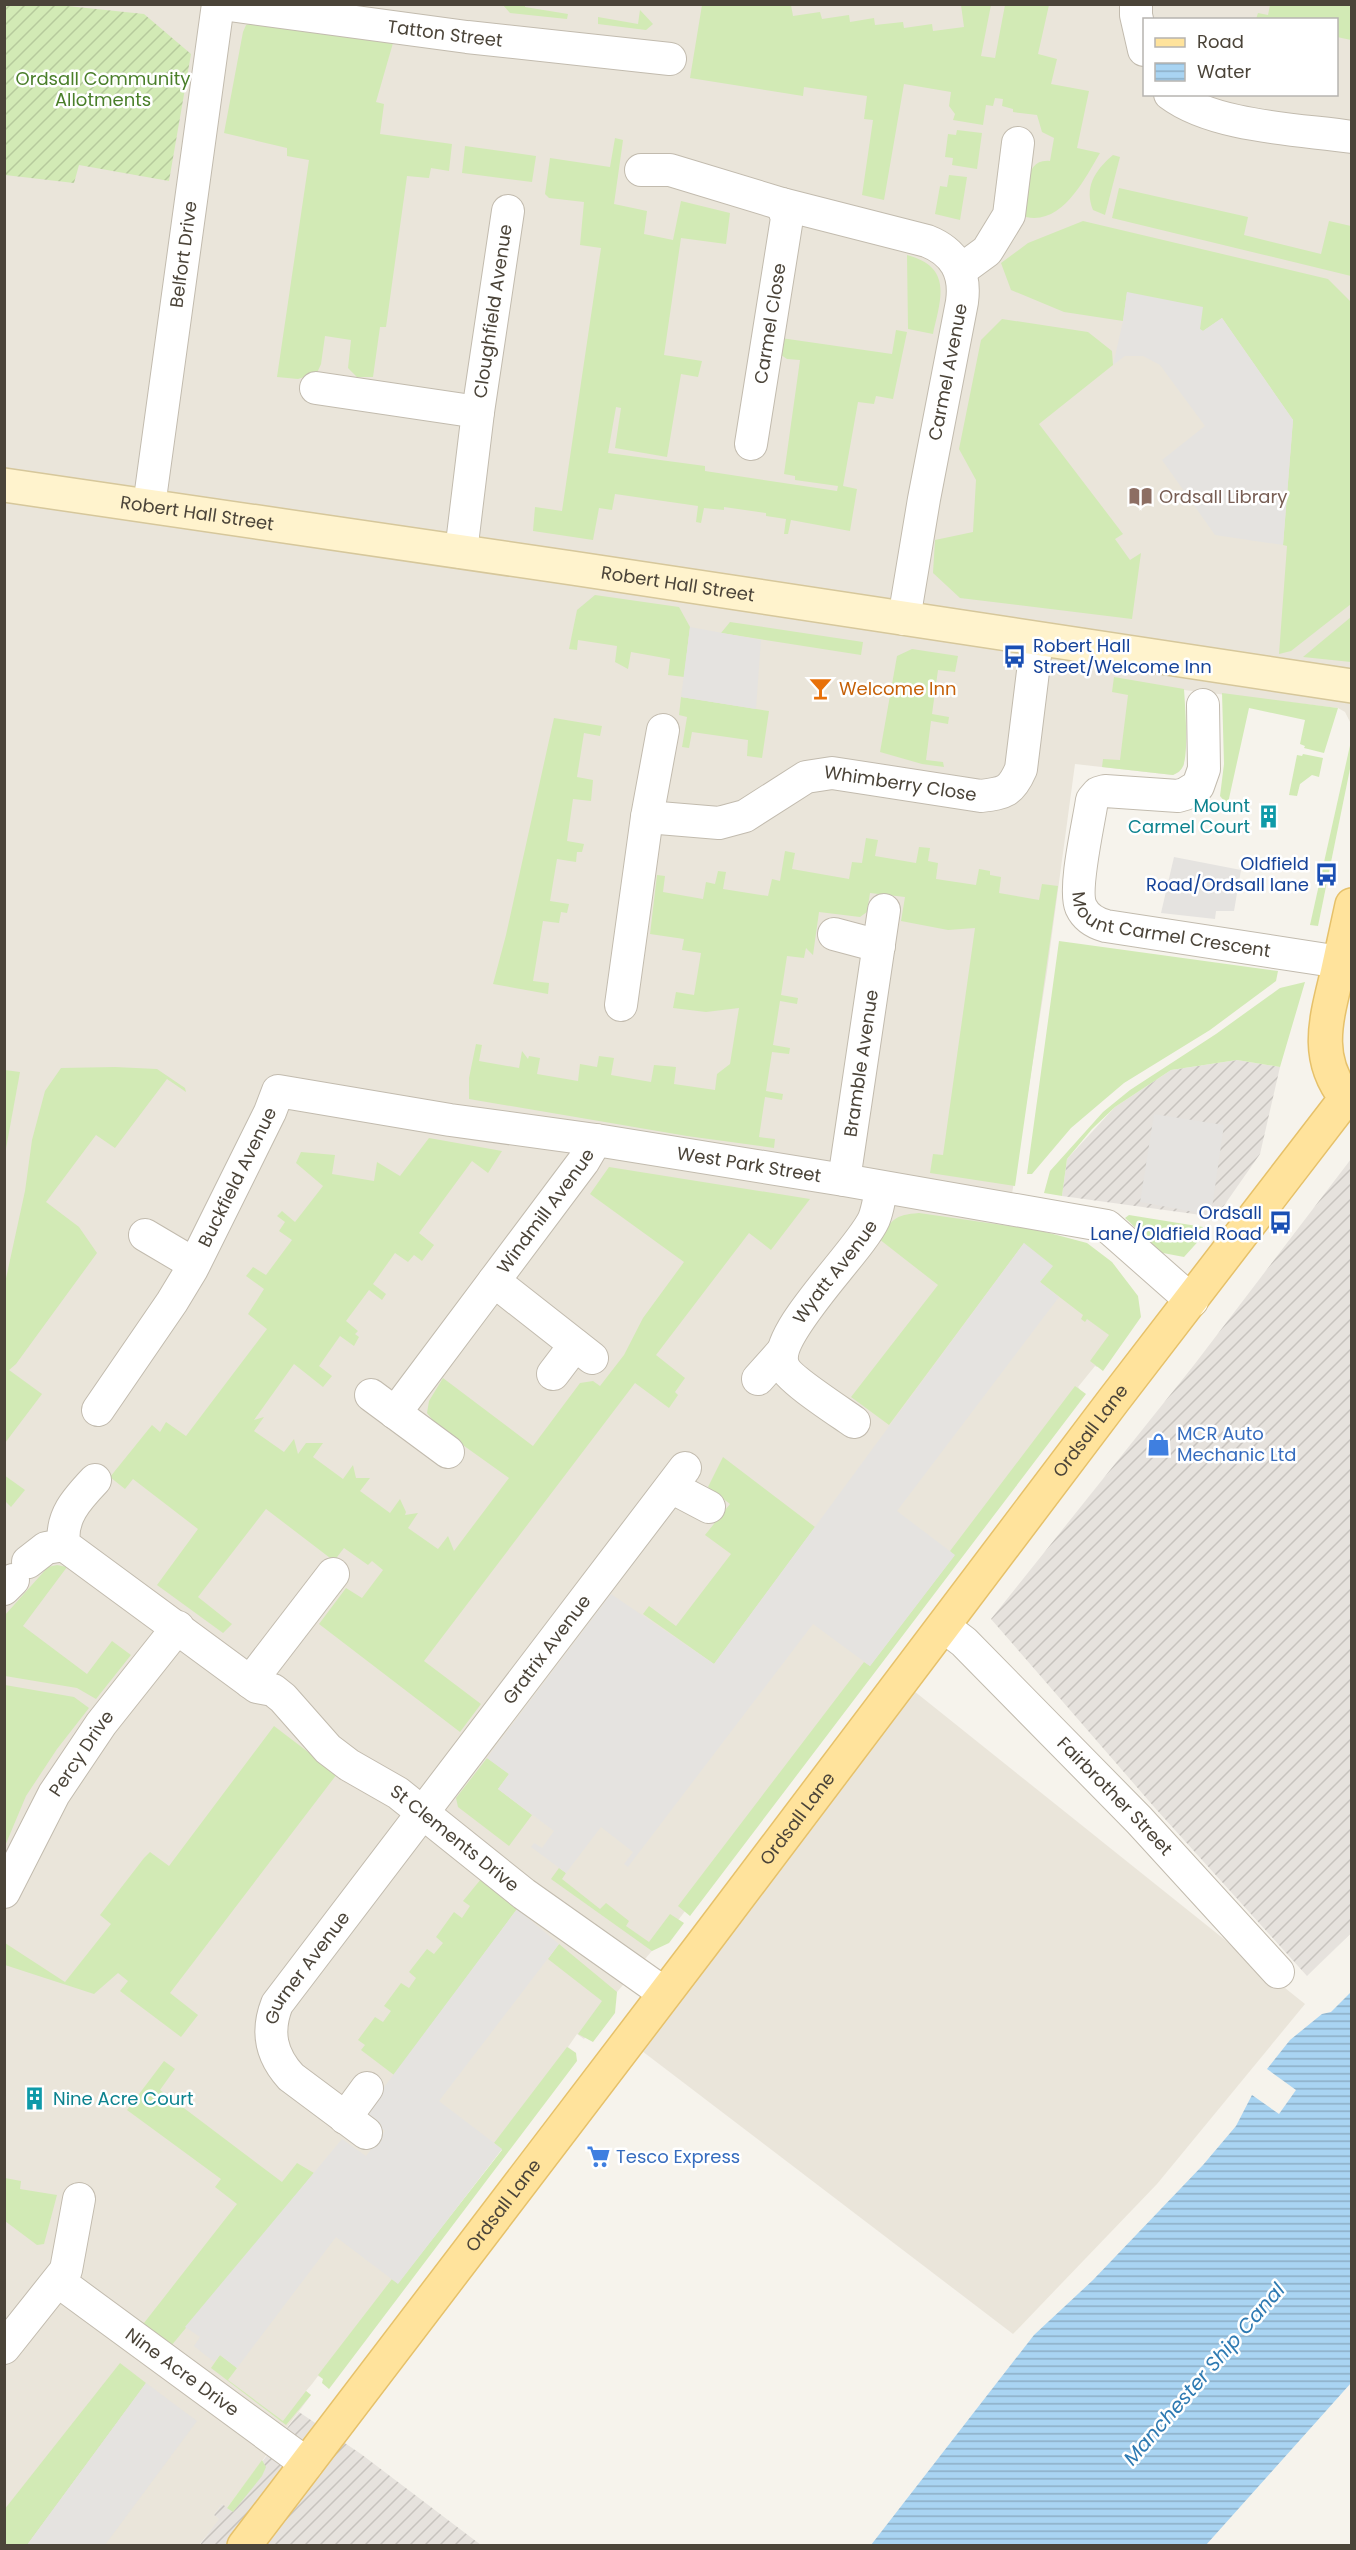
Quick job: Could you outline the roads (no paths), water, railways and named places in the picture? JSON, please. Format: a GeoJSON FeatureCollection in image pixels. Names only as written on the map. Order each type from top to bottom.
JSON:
{"type":"FeatureCollection","features":[{"type":"Feature","properties":{"kind":"main road"},"geometry":{"type":"LineString","coordinates":[[1349,1096],[1334,1083],[1326,1050],[1325,1030],[1352,905]]}},
{"type":"Feature","properties":{"kind":"main road","name":"Ordsall Lane"},"geometry":{"type":"LineString","coordinates":[[244,2546],[1113,1401],[1349,1096]]}},
{"type":"Feature","properties":{"kind":"street","name":"Tatton Street"},"geometry":{"type":"LineString","coordinates":[[220,4],[467,37],[670,59]]}},
{"type":"Feature","properties":{"kind":"street","name":"Belfort Drive"},"geometry":{"type":"LineString","coordinates":[[149,506],[220,4]]}},
{"type":"Feature","properties":{"kind":"street"},"geometry":{"type":"LineString","coordinates":[[1136,4],[1143,46]]}},
{"type":"Feature","properties":{"kind":"street"},"geometry":{"type":"LineString","coordinates":[[1173,96],[1186,106],[1216,116],[1352,137]]}},
{"type":"Feature","properties":{"kind":"street"},"geometry":{"type":"LineString","coordinates":[[641,170],[670,170],[782,204],[927,241],[948,252],[961,270],[987,251],[1009,214],[1018,143]]}},
{"type":"Feature","properties":{"kind":"street","name":"Carmel Close"},"geometry":{"type":"LineString","coordinates":[[751,444],[787,218],[782,204]]}},
{"type":"Feature","properties":{"kind":"street","name":"Cloughfield Avenue"},"geometry":{"type":"LineString","coordinates":[[461,552],[478,412],[508,211]]}},
{"type":"Feature","properties":{"kind":"street","name":"Carmel Avenue"},"geometry":{"type":"LineString","coordinates":[[904,619],[924,499],[964,291],[961,270]]}},
{"type":"Feature","properties":{"kind":"street","name":"Cloughfield Avenue"},"geometry":{"type":"LineString","coordinates":[[316,388],[478,412]]}},
{"type":"Feature","properties":{"kind":"street","name":"Robert Hall Street"},"geometry":{"type":"LineString","coordinates":[[4,485],[1352,686]]}},
{"type":"Feature","properties":{"kind":"street","name":"Whimberry Close"},"geometry":{"type":"LineString","coordinates":[[647,817],[719,823],[745,816],[806,777],[832,773],[981,796],[1004,793],[1015,784],[1021,769],[1037,639]]}},
{"type":"Feature","properties":{"kind":"street","name":"Mount Carmel Crescent"},"geometry":{"type":"LineString","coordinates":[[1203,705],[1204,769],[1202,778],[1192,791],[1178,796],[1105,791],[1098,793],[1092,800],[1079,889],[1081,907],[1087,916],[1106,926],[1340,962]]}},
{"type":"Feature","properties":{"kind":"street"},"geometry":{"type":"LineString","coordinates":[[621,1005],[647,817],[663,730]]}},
{"type":"Feature","properties":{"kind":"street","name":"Bramble Avenue"},"geometry":{"type":"LineString","coordinates":[[844,1180],[884,910]]}},
{"type":"Feature","properties":{"kind":"street"},"geometry":{"type":"LineString","coordinates":[[834,934],[879,946]]}},
{"type":"Feature","properties":{"kind":"street","name":"West Park Street"},"geometry":{"type":"LineString","coordinates":[[278,1091],[450,1120],[596,1140],[844,1180],[1107,1226],[1192,1301]]}},
{"type":"Feature","properties":{"kind":"street","name":"Buckfield Avenue"},"geometry":{"type":"LineString","coordinates":[[98,1410],[172,1302],[194,1264],[270,1112],[278,1091]]}},
{"type":"Feature","properties":{"kind":"street","name":"Windmill Avenue"},"geometry":{"type":"LineString","coordinates":[[448,1452],[383,1404],[494,1281],[583,1162],[596,1140]]}},
{"type":"Feature","properties":{"kind":"street","name":"Wyatt Avenue"},"geometry":{"type":"LineString","coordinates":[[758,1379],[782,1352],[793,1328],[873,1220],[882,1188]]}},
{"type":"Feature","properties":{"kind":"street","name":"Buckfield Avenue"},"geometry":{"type":"LineString","coordinates":[[145,1235],[194,1264]]}},
{"type":"Feature","properties":{"kind":"street","name":"Windmill Avenue"},"geometry":{"type":"LineString","coordinates":[[494,1281],[583,1352],[553,1374]]}},
{"type":"Feature","properties":{"kind":"street"},"geometry":{"type":"LineString","coordinates":[[782,1352],[783,1366],[791,1377],[854,1422]]}},
{"type":"Feature","properties":{"kind":"street","name":"Gratrix Avenue"},"geometry":{"type":"LineString","coordinates":[[423,1813],[678,1477],[709,1507]]}},
{"type":"Feature","properties":{"kind":"street"},"geometry":{"type":"LineString","coordinates":[[15,1577],[46,1548],[64,1545],[62,1531],[70,1510],[95,1480]]}},
{"type":"Feature","properties":{"kind":"street","name":"St Clements Drive"},"geometry":{"type":"LineString","coordinates":[[64,1545],[178,1627],[257,1688],[273,1690],[328,1749],[349,1765],[399,1793],[524,1894],[664,1993]]}},
{"type":"Feature","properties":{"kind":"street"},"geometry":{"type":"LineString","coordinates":[[250,1682],[333,1574]]}},
{"type":"Feature","properties":{"kind":"street","name":"Fairbrother Street"},"geometry":{"type":"LineString","coordinates":[[944,1626],[964,1642],[1131,1812],[1278,1972]]}},
{"type":"Feature","properties":{"kind":"street","name":"Percy Drive"},"geometry":{"type":"LineString","coordinates":[[4,1892],[54,1794],[101,1725],[178,1627]]}},
{"type":"Feature","properties":{"kind":"street","name":"Gurner Avenue"},"geometry":{"type":"LineString","coordinates":[[367,2088],[355,2126],[291,2077],[281,2066],[274,2054],[271,2039],[273,2015],[284,1994],[423,1813]]}},
{"type":"Feature","properties":{"kind":"street"},"geometry":{"type":"LineString","coordinates":[[4,2348],[66,2270],[79,2199]]}},
{"type":"Feature","properties":{"kind":"street","name":"Nine Acre Drive"},"geometry":{"type":"LineString","coordinates":[[58,2281],[190,2376],[284,2450],[307,2464]]}},
{"type":"Feature","properties":{"kind":"water","name":"Manchester Ship Canal"},"geometry":{"type":"Polygon","coordinates":[[[1351,1992],[1351,2383],[1206,2545],[871,2545],[1034,2335],[1093,2280],[1203,2165],[1236,2126],[1252,2095],[1279,2114],[1296,2090],[1267,2069],[1290,2040],[1322,2014],[1331,2012],[1351,1992]]]}},
{"type":"Feature","properties":{"kind":"place","name":"Ordsall Library"},"geometry":{"type":"Point","coordinates":[1141,497]}},
{"type":"Feature","properties":{"kind":"place","name":"Robert Hall Street/Welcome Inn"},"geometry":{"type":"Point","coordinates":[1015,656]}},
{"type":"Feature","properties":{"kind":"place","name":"Welcome Inn"},"geometry":{"type":"Point","coordinates":[821,689]}},
{"type":"Feature","properties":{"kind":"place","name":"Mount Carmel Court"},"geometry":{"type":"Point","coordinates":[1268,816]}},
{"type":"Feature","properties":{"kind":"place","name":"Oldfield Road/Ordsall lane"},"geometry":{"type":"Point","coordinates":[1327,874]}},
{"type":"Feature","properties":{"kind":"place","name":"Ordsall Lane/Oldfield Road"},"geometry":{"type":"Point","coordinates":[1280,1223]}},
{"type":"Feature","properties":{"kind":"place","name":"MCR Auto Mechanic Ltd"},"geometry":{"type":"Point","coordinates":[1159,1444]}},
{"type":"Feature","properties":{"kind":"place","name":"Nine Acre Court"},"geometry":{"type":"Point","coordinates":[35,2099]}},
{"type":"Feature","properties":{"kind":"place","name":"Tesco Express"},"geometry":{"type":"Point","coordinates":[598,2157]}},
{"type":"Feature","properties":{"kind":"park label","name":"Ordsall Community Allotments"},"geometry":{"type":"Point","coordinates":[103,89]}}]}
